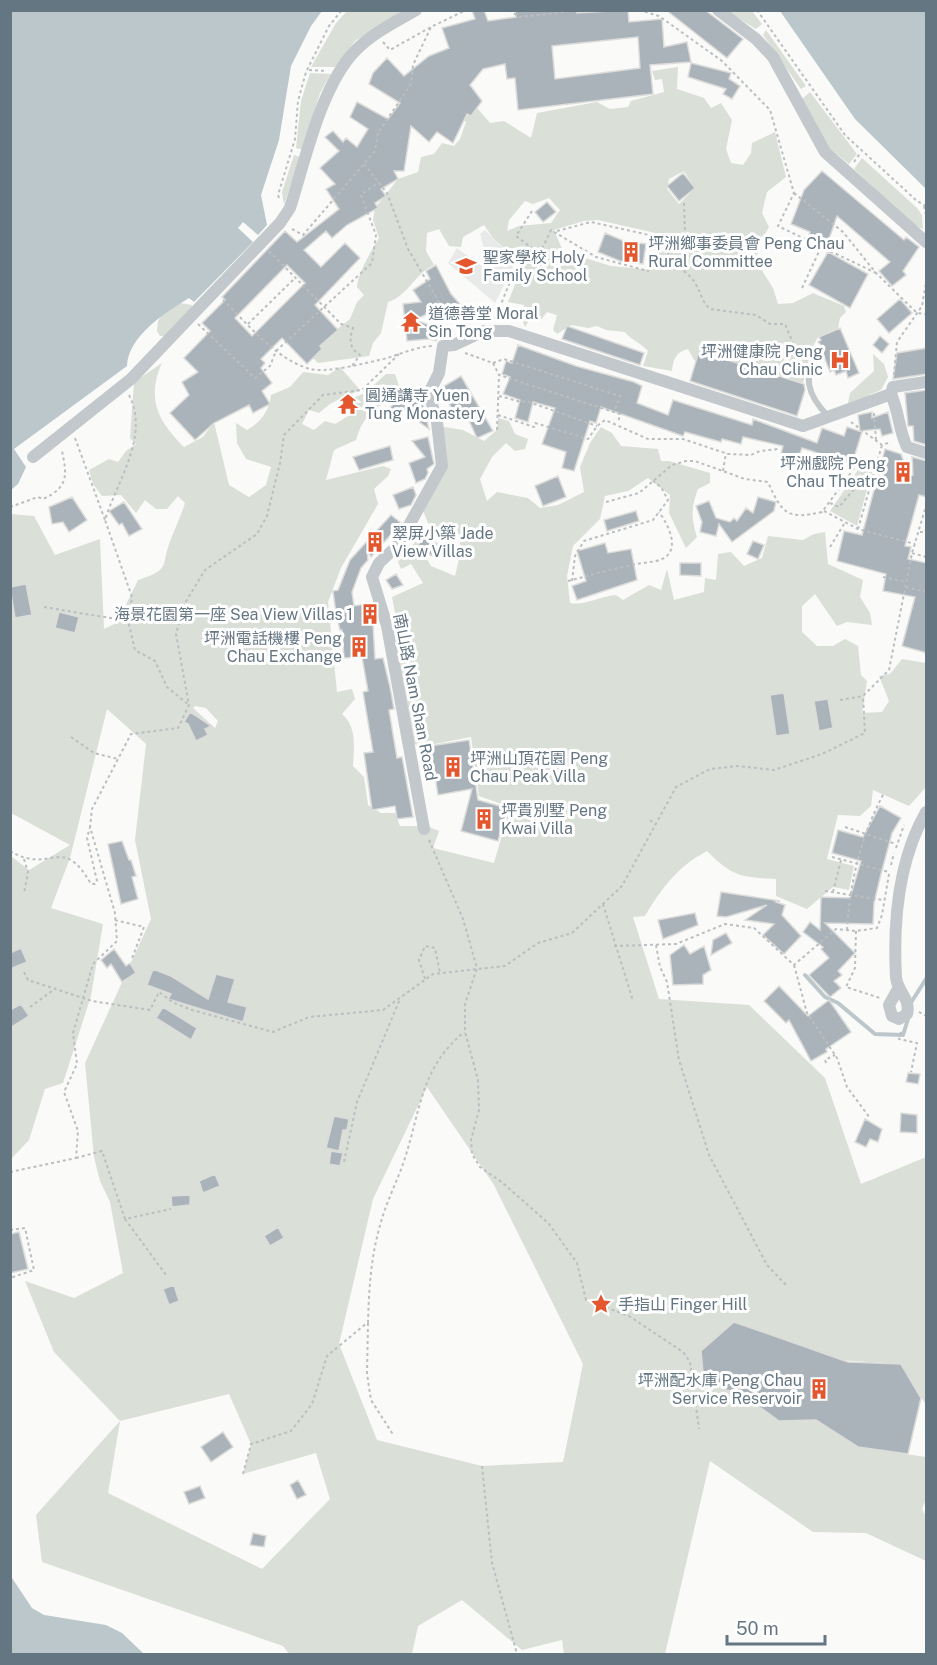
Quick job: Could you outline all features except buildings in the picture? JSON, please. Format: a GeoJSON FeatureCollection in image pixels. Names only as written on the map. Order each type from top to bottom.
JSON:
{"type":"FeatureCollection","features":[{"type":"Feature","properties":{"kind":"street"},"geometry":{"type":"LineString","coordinates":[[33,457],[124,385],[284,219],[329,92],[339,72],[354,52],[377,34],[416,10]]}},
{"type":"Feature","properties":{"kind":"street"},"geometry":{"type":"LineString","coordinates":[[718,10],[756,39],[773,57],[825,152],[927,242]]}},
{"type":"Feature","properties":{"kind":"street"},"geometry":{"type":"LineString","coordinates":[[443,346],[454,345],[467,337],[492,330],[509,331],[803,426],[873,401],[892,391],[927,382]]}},
{"type":"Feature","properties":{"kind":"street","name":"南山路 Nam Shan Road"},"geometry":{"type":"LineString","coordinates":[[424,829],[387,626],[372,577],[379,563],[398,545],[442,466],[437,422],[429,393],[439,373],[443,346]]}},
{"type":"Feature","properties":{"kind":"street"},"geometry":{"type":"LineString","coordinates":[[892,391],[907,447],[927,453]]}},
{"type":"Feature","properties":{"kind":"street"},"geometry":{"type":"LineString","coordinates":[[897,990],[895,925],[899,886],[919,824],[927,812]]}},
{"type":"Feature","properties":{"kind":"lane"},"geometry":{"type":"LineString","coordinates":[[819,350],[809,370],[809,390],[834,415]]}},
{"type":"Feature","properties":{"kind":"path"},"geometry":{"type":"LineString","coordinates":[[342,10],[329,26],[307,70],[298,101],[295,139],[278,195],[284,219],[303,235],[375,151],[378,134],[411,84],[413,64],[431,27]]}},
{"type":"Feature","properties":{"kind":"path"},"geometry":{"type":"LineString","coordinates":[[377,34],[390,50],[466,10]]}},
{"type":"Feature","properties":{"kind":"path"},"geometry":{"type":"LineString","coordinates":[[509,10],[519,17],[584,10]]}},
{"type":"Feature","properties":{"kind":"path"},"geometry":{"type":"LineString","coordinates":[[639,10],[659,16],[722,61],[770,110],[794,193],[843,232],[876,273],[917,313],[927,314]]}},
{"type":"Feature","properties":{"kind":"path"},"geometry":{"type":"LineString","coordinates":[[757,10],[845,135],[925,206],[927,215]]}},
{"type":"Feature","properties":{"kind":"path"},"geometry":{"type":"LineString","coordinates":[[307,70],[339,72]]}},
{"type":"Feature","properties":{"kind":"path"},"geometry":{"type":"LineString","coordinates":[[364,164],[387,193],[408,249],[443,309],[467,337]]}},
{"type":"Feature","properties":{"kind":"path"},"geometry":{"type":"LineString","coordinates":[[190,317],[255,378],[270,366],[276,351],[372,263],[376,235],[361,195],[378,182]]}},
{"type":"Feature","properties":{"kind":"path"},"geometry":{"type":"LineString","coordinates":[[794,193],[778,226],[822,245],[876,273]]}},
{"type":"Feature","properties":{"kind":"path"},"geometry":{"type":"LineString","coordinates":[[662,257],[685,232],[684,203]]}},
{"type":"Feature","properties":{"kind":"path"},"geometry":{"type":"LineString","coordinates":[[532,211],[516,236],[540,254]]}},
{"type":"Feature","properties":{"kind":"path"},"geometry":{"type":"LineString","coordinates":[[492,330],[518,262],[540,254],[551,230],[557,231],[596,256],[648,271],[658,237],[591,222],[557,231]]}},
{"type":"Feature","properties":{"kind":"path"},"geometry":{"type":"LineString","coordinates":[[261,243],[340,324],[352,328],[350,343],[353,351],[360,355],[352,366]]}},
{"type":"Feature","properties":{"kind":"path"},"geometry":{"type":"LineString","coordinates":[[802,288],[822,245]]}},
{"type":"Feature","properties":{"kind":"path"},"geometry":{"type":"LineString","coordinates":[[655,253],[662,257],[662,261],[672,263],[695,281],[704,304],[710,309],[756,315],[770,324],[785,324],[790,332],[790,341],[805,369],[809,370]]}},
{"type":"Feature","properties":{"kind":"path"},"geometry":{"type":"LineString","coordinates":[[248,324],[296,278]]}},
{"type":"Feature","properties":{"kind":"path"},"geometry":{"type":"LineString","coordinates":[[892,391],[897,342],[922,306],[927,283]]}},
{"type":"Feature","properties":{"kind":"path"},"geometry":{"type":"LineString","coordinates":[[214,292],[276,351],[311,369],[352,366],[399,354],[416,347],[443,346]]}},
{"type":"Feature","properties":{"kind":"path"},"geometry":{"type":"LineString","coordinates":[[463,353],[493,363],[504,359],[620,396],[614,412]]}},
{"type":"Feature","properties":{"kind":"path"},"geometry":{"type":"LineString","coordinates":[[10,851],[24,859],[44,860],[63,856],[74,860],[91,884],[97,881],[87,838],[93,809],[131,734],[178,728],[189,705],[176,634],[185,603],[205,570],[257,534],[267,516],[280,463],[284,435],[323,394],[362,390],[399,354]]}},
{"type":"Feature","properties":{"kind":"path"},"geometry":{"type":"LineString","coordinates":[[493,363],[499,375],[497,430]]}},
{"type":"Feature","properties":{"kind":"path"},"geometry":{"type":"LineString","coordinates":[[499,375],[620,414],[617,424]]}},
{"type":"Feature","properties":{"kind":"path"},"geometry":{"type":"LineString","coordinates":[[105,520],[132,456],[135,407],[124,385]]}},
{"type":"Feature","properties":{"kind":"path"},"geometry":{"type":"LineString","coordinates":[[499,396],[521,402],[526,401],[597,426]]}},
{"type":"Feature","properties":{"kind":"path"},"geometry":{"type":"LineString","coordinates":[[873,401],[876,440]]}},
{"type":"Feature","properties":{"kind":"path"},"geometry":{"type":"LineString","coordinates":[[498,415],[534,427],[535,423],[588,439],[597,426],[605,420],[608,411]]}},
{"type":"Feature","properties":{"kind":"path"},"geometry":{"type":"LineString","coordinates":[[834,415],[882,445]]}},
{"type":"Feature","properties":{"kind":"path"},"geometry":{"type":"LineString","coordinates":[[605,420],[648,439],[683,439],[726,453],[751,455],[760,451],[778,449]]}},
{"type":"Feature","properties":{"kind":"path"},"geometry":{"type":"LineString","coordinates":[[71,426],[85,472],[105,520],[132,597],[128,621],[135,650],[155,660],[167,687],[189,705]]}},
{"type":"Feature","properties":{"kind":"path"},"geometry":{"type":"LineString","coordinates":[[10,507],[38,497],[43,499],[63,484],[67,474],[59,436]]}},
{"type":"Feature","properties":{"kind":"path"},"geometry":{"type":"LineString","coordinates":[[882,445],[903,438]]}},
{"type":"Feature","properties":{"kind":"path"},"geometry":{"type":"LineString","coordinates":[[858,529],[882,445]]}},
{"type":"Feature","properties":{"kind":"path"},"geometry":{"type":"LineString","coordinates":[[723,472],[726,453]]}},
{"type":"Feature","properties":{"kind":"path"},"geometry":{"type":"LineString","coordinates":[[606,502],[639,493],[672,465],[695,461],[745,479],[768,482],[784,510],[800,517],[824,511],[861,459],[877,462]]}},
{"type":"Feature","properties":{"kind":"path"},"geometry":{"type":"LineString","coordinates":[[653,481],[661,487],[668,500],[659,512],[644,524],[584,542],[575,556],[570,581],[633,564],[658,561],[667,556],[674,543],[671,532],[659,512]]}},
{"type":"Feature","properties":{"kind":"path"},"geometry":{"type":"LineString","coordinates":[[830,503],[839,507],[860,482],[870,485]]}},
{"type":"Feature","properties":{"kind":"path"},"geometry":{"type":"LineString","coordinates":[[840,700],[863,696],[889,670],[912,553],[927,506]]}},
{"type":"Feature","properties":{"kind":"path"},"geometry":{"type":"LineString","coordinates":[[824,511],[844,524],[915,544]]}},
{"type":"Feature","properties":{"kind":"path"},"geometry":{"type":"LineString","coordinates":[[830,547],[844,524]]}},
{"type":"Feature","properties":{"kind":"path"},"geometry":{"type":"LineString","coordinates":[[919,532],[925,532],[927,529]]}},
{"type":"Feature","properties":{"kind":"path"},"geometry":{"type":"LineString","coordinates":[[912,553],[927,556]]}},
{"type":"Feature","properties":{"kind":"path"},"geometry":{"type":"LineString","coordinates":[[883,577],[906,582]]}},
{"type":"Feature","properties":{"kind":"path"},"geometry":{"type":"LineString","coordinates":[[906,587],[927,592]]}},
{"type":"Feature","properties":{"kind":"path"},"geometry":{"type":"LineString","coordinates":[[44,607],[128,621]]}},
{"type":"Feature","properties":{"kind":"path"},"geometry":{"type":"LineString","coordinates":[[24,972],[28,980],[92,1001],[150,1010],[159,992],[174,1003],[192,1010],[273,1032],[309,1017],[383,1010],[425,979],[440,973],[505,966],[538,944],[572,933],[622,886],[676,787],[710,769],[738,766],[774,770],[822,754],[865,733],[863,696]]}},
{"type":"Feature","properties":{"kind":"path"},"geometry":{"type":"LineString","coordinates":[[71,737],[94,753],[118,759]]}},
{"type":"Feature","properties":{"kind":"path"},"geometry":{"type":"LineString","coordinates":[[847,930],[849,895],[865,832],[884,793]]}},
{"type":"Feature","properties":{"kind":"path"},"geometry":{"type":"LineString","coordinates":[[650,820],[656,825]]}},
{"type":"Feature","properties":{"kind":"path"},"geometry":{"type":"LineString","coordinates":[[76,1158],[78,1131],[64,1092],[77,1064],[73,1034],[93,964],[117,941],[115,920],[90,827]]}},
{"type":"Feature","properties":{"kind":"path"},"geometry":{"type":"LineString","coordinates":[[845,827],[897,844]]}},
{"type":"Feature","properties":{"kind":"path"},"geometry":{"type":"LineString","coordinates":[[424,829],[463,919],[477,968],[465,1004],[465,1032],[478,1080],[479,1110],[471,1140],[472,1154],[480,1167],[503,1183],[549,1224],[577,1263],[585,1300],[629,1316],[683,1352],[690,1362],[699,1429]]}},
{"type":"Feature","properties":{"kind":"path"},"geometry":{"type":"LineString","coordinates":[[832,857],[889,872]]}},
{"type":"Feature","properties":{"kind":"path"},"geometry":{"type":"LineString","coordinates":[[24,859],[28,872],[24,893]]}},
{"type":"Feature","properties":{"kind":"path"},"geometry":{"type":"LineString","coordinates":[[833,892],[842,859]]}},
{"type":"Feature","properties":{"kind":"path"},"geometry":{"type":"LineString","coordinates":[[825,891],[884,900]]}},
{"type":"Feature","properties":{"kind":"path"},"geometry":{"type":"LineString","coordinates":[[603,904],[614,946],[633,1001]]}},
{"type":"Feature","properties":{"kind":"path"},"geometry":{"type":"LineString","coordinates":[[115,920],[144,927],[131,961]]}},
{"type":"Feature","properties":{"kind":"path"},"geometry":{"type":"LineString","coordinates":[[614,946],[676,944],[725,924],[753,928],[794,965],[807,1013],[835,1054],[848,1087],[870,1118]]}},
{"type":"Feature","properties":{"kind":"path"},"geometry":{"type":"LineString","coordinates":[[794,965],[836,929],[861,930]]}},
{"type":"Feature","properties":{"kind":"path"},"geometry":{"type":"LineString","coordinates":[[856,931],[855,968],[846,987],[883,999],[897,990]]}},
{"type":"Feature","properties":{"kind":"path"},"geometry":{"type":"LineString","coordinates":[[656,945],[660,968],[667,982],[680,1060],[709,1155],[767,1265],[786,1285]]}},
{"type":"Feature","properties":{"kind":"path"},"geometry":{"type":"LineString","coordinates":[[425,979],[419,960],[425,946],[435,948],[438,953],[440,973]]}},
{"type":"Feature","properties":{"kind":"path"},"geometry":{"type":"LineString","coordinates":[[30,1007],[56,988]]}},
{"type":"Feature","properties":{"kind":"path"},"geometry":{"type":"LineString","coordinates":[[344,1162],[357,1102],[400,999]]}},
{"type":"Feature","properties":{"kind":"path"},"geometry":{"type":"LineString","coordinates":[[901,1031],[899,1039],[917,1043],[911,1072]]}},
{"type":"Feature","properties":{"kind":"path"},"geometry":{"type":"LineString","coordinates":[[394,1436],[371,1400],[367,1374],[370,1272],[381,1222],[405,1158],[426,1079],[445,1048],[465,1032]]}},
{"type":"Feature","properties":{"kind":"path"},"geometry":{"type":"LineString","coordinates":[[826,1064],[825,1060],[835,1054]]}},
{"type":"Feature","properties":{"kind":"path"},"geometry":{"type":"LineString","coordinates":[[10,1172],[102,1151],[125,1219],[166,1275]]}},
{"type":"Feature","properties":{"kind":"path"},"geometry":{"type":"LineString","coordinates":[[125,1219],[171,1209]]}},
{"type":"Feature","properties":{"kind":"path"},"geometry":{"type":"LineString","coordinates":[[10,1230],[25,1228],[34,1270],[10,1278]]}},
{"type":"Feature","properties":{"kind":"path"},"geometry":{"type":"LineString","coordinates":[[243,1474],[251,1444],[291,1431],[312,1404],[327,1356],[368,1322]]}},
{"type":"Feature","properties":{"kind":"path"},"geometry":{"type":"LineString","coordinates":[[482,1466],[492,1563],[517,1654]]}},
{"type":"Feature","properties":{"kind":"shaded area"},"geometry":{"type":"Polygon","coordinates":[[[11,11],[322,11],[311,26],[291,66],[279,140],[261,195],[267,225],[258,235],[243,222],[238,228],[253,242],[194,302],[189,298],[150,326],[134,345],[127,366],[14,449],[26,467],[18,484],[11,490],[11,11]]]}},
{"type":"Feature","properties":{"kind":"shaded area"},"geometry":{"type":"Polygon","coordinates":[[[347,11],[402,11],[355,41],[335,67],[311,67],[336,23],[347,11]]]}},
{"type":"Feature","properties":{"kind":"shaded area"},"geometry":{"type":"Polygon","coordinates":[[[726,11],[752,11],[762,24],[756,29],[726,11]]]}},
{"type":"Feature","properties":{"kind":"shaded area"},"geometry":{"type":"Polygon","coordinates":[[[780,11],[926,11],[926,189],[855,119],[780,11]]]}},
{"type":"Feature","properties":{"kind":"shaded area"},"geometry":{"type":"Polygon","coordinates":[[[766,30],[806,86],[801,89],[763,35],[766,30]]]}},
{"type":"Feature","properties":{"kind":"shaded area"},"geometry":{"type":"Polygon","coordinates":[[[678,67],[677,89],[704,98],[711,108],[721,103],[732,120],[726,149],[731,163],[743,165],[751,153],[752,143],[775,132],[786,177],[767,192],[762,213],[769,227],[760,243],[756,261],[773,288],[778,304],[793,303],[813,293],[844,306],[846,312],[840,318],[838,328],[818,337],[811,350],[803,383],[780,376],[771,366],[732,369],[705,364],[694,360],[688,349],[676,357],[672,371],[643,366],[648,351],[625,332],[606,330],[597,326],[588,328],[571,325],[557,334],[553,330],[557,315],[547,312],[540,321],[530,319],[525,327],[521,317],[524,305],[508,302],[523,265],[493,238],[484,225],[463,237],[461,247],[449,246],[439,229],[427,233],[426,251],[434,265],[422,273],[401,295],[388,302],[381,333],[373,343],[369,356],[318,363],[313,358],[320,350],[321,342],[350,319],[357,302],[364,295],[357,287],[362,269],[379,238],[373,220],[375,208],[398,179],[418,172],[421,157],[434,154],[442,143],[454,146],[460,139],[466,122],[459,116],[461,111],[470,116],[477,108],[490,123],[504,121],[531,138],[537,113],[597,102],[610,109],[628,107],[631,101],[664,92],[662,79],[655,80],[652,71],[678,67]],[[684,171],[669,179],[667,189],[679,204],[695,188],[684,171]],[[549,198],[533,204],[525,201],[509,220],[507,231],[519,226],[551,223],[560,210],[549,198]],[[598,220],[584,221],[554,230],[563,251],[611,266],[651,270],[658,258],[660,234],[598,220]]]}},
{"type":"Feature","properties":{"kind":"shaded area"},"geometry":{"type":"Polygon","coordinates":[[[310,73],[331,74],[320,93],[303,150],[296,148],[301,101],[310,73]]]}},
{"type":"Feature","properties":{"kind":"shaded area"},"geometry":{"type":"Polygon","coordinates":[[[810,92],[857,154],[849,164],[827,146],[802,99],[810,92]]]}},
{"type":"Feature","properties":{"kind":"shaded area"},"geometry":{"type":"Polygon","coordinates":[[[294,155],[300,157],[284,205],[282,192],[294,155]]]}},
{"type":"Feature","properties":{"kind":"shaded area"},"geometry":{"type":"Polygon","coordinates":[[[862,158],[917,208],[922,215],[923,229],[912,224],[854,169],[862,158]]]}},
{"type":"Feature","properties":{"kind":"shaded area","name":"聖家學校 Holy Family School"},"geometry":{"type":"Polygon","coordinates":[[[485,230],[516,261],[495,303],[448,263],[457,248],[483,267],[486,264],[482,260],[486,257],[480,234],[485,230]]]}},
{"type":"Feature","properties":{"kind":"shaded area"},"geometry":{"type":"Polygon","coordinates":[[[180,303],[192,305],[189,315],[167,336],[160,336],[157,331],[158,321],[167,307],[180,303]]]}},
{"type":"Feature","properties":{"kind":"shaded area"},"geometry":{"type":"Polygon","coordinates":[[[873,354],[884,364],[888,377],[881,390],[869,395],[867,403],[856,408],[848,403],[850,393],[874,371],[873,354]]]}},
{"type":"Feature","properties":{"kind":"shaded area"},"geometry":{"type":"Polygon","coordinates":[[[162,363],[157,376],[155,399],[157,409],[167,428],[184,447],[203,437],[214,422],[229,485],[249,497],[266,485],[271,467],[246,459],[237,443],[236,423],[247,430],[252,427],[266,411],[271,395],[290,387],[303,372],[328,375],[340,367],[360,390],[330,404],[319,413],[309,410],[302,424],[314,430],[325,421],[335,424],[350,415],[353,398],[365,393],[386,374],[395,374],[399,386],[364,421],[356,440],[334,450],[326,480],[383,466],[391,469],[388,476],[374,489],[378,504],[341,568],[328,602],[337,692],[352,689],[355,699],[342,714],[352,731],[353,766],[364,777],[368,805],[381,813],[395,813],[400,826],[427,826],[439,831],[433,848],[494,863],[510,807],[479,796],[471,737],[419,747],[411,742],[397,656],[400,638],[392,597],[423,583],[411,564],[401,569],[398,562],[416,541],[431,566],[455,576],[461,550],[458,532],[440,524],[437,529],[428,523],[422,508],[438,465],[438,426],[463,430],[484,441],[497,430],[498,418],[509,421],[515,434],[528,439],[525,449],[515,451],[506,443],[492,457],[480,479],[487,501],[497,492],[528,498],[540,508],[558,505],[584,492],[580,467],[590,443],[601,427],[612,433],[621,446],[658,449],[661,461],[669,461],[710,473],[710,483],[698,489],[694,501],[693,518],[697,537],[686,548],[669,513],[670,495],[648,478],[628,491],[605,496],[600,519],[573,546],[567,576],[570,603],[582,603],[616,595],[623,600],[649,585],[661,590],[667,569],[674,600],[704,592],[705,578],[716,580],[718,554],[731,552],[744,566],[762,558],[768,536],[803,540],[814,534],[825,532],[828,564],[863,580],[860,597],[870,613],[872,625],[847,622],[837,626],[815,594],[802,606],[802,632],[817,646],[833,646],[845,639],[858,646],[861,675],[867,681],[862,713],[882,712],[889,701],[879,676],[890,674],[902,659],[926,663],[926,787],[909,806],[873,790],[871,806],[860,816],[838,815],[827,859],[854,866],[849,890],[833,887],[807,909],[776,896],[776,879],[738,874],[724,866],[707,851],[687,864],[671,879],[645,916],[633,917],[659,999],[749,1005],[825,1078],[861,1184],[926,1157],[926,1405],[901,1364],[701,1351],[704,1384],[742,1394],[779,1421],[816,1420],[858,1447],[926,1457],[926,1499],[922,1509],[926,1517],[926,1561],[866,1533],[813,1532],[710,1461],[665,1654],[564,1654],[562,1640],[522,1650],[462,1600],[418,1626],[412,1654],[289,1654],[283,1646],[42,1562],[36,1515],[120,1421],[54,1352],[25,1281],[74,1298],[123,1273],[110,1202],[100,1181],[94,1157],[85,1063],[151,919],[135,840],[146,744],[107,709],[70,858],[51,908],[103,924],[91,996],[63,1083],[45,1089],[29,1140],[11,1159],[11,856],[29,870],[70,845],[11,813],[11,514],[34,516],[55,555],[100,539],[104,629],[117,623],[138,580],[156,573],[164,565],[185,503],[178,496],[167,509],[156,509],[145,500],[136,513],[121,495],[102,496],[93,484],[89,470],[109,459],[118,462],[126,451],[136,444],[130,438],[134,382],[162,363]],[[195,706],[193,708],[215,728],[218,721],[206,708],[195,706]],[[427,1087],[373,1199],[339,1344],[377,1440],[482,1466],[563,1462],[583,1364],[494,1185],[427,1087]],[[229,1394],[120,1421],[108,1493],[262,1569],[330,1499],[316,1453],[243,1474],[251,1444],[229,1394]]]}},
{"type":"Feature","properties":{"kind":"shaded area"},"geometry":{"type":"Polygon","coordinates":[[[866,466],[873,468],[857,526],[830,511],[858,470],[866,466]]]}},
{"type":"Feature","properties":{"kind":"shaded area"},"geometry":{"type":"Polygon","coordinates":[[[10,1575],[32,1608],[44,1615],[106,1625],[122,1633],[144,1654],[11,1654],[10,1575]]]}},
{"type":"Feature","properties":{"kind":"waterway"},"geometry":{"type":"LineString","coordinates":[[805,975],[825,997],[838,1003],[875,1034],[903,1035],[908,1019]]}},
{"type":"Feature","properties":{"kind":"waterway"},"geometry":{"type":"LineString","coordinates":[[912,1001],[926,979]]}},
{"type":"Feature","properties":{"kind":"place","name":"坪洲鄉事委員會 Peng Chau Rural Committee"},"geometry":{"type":"Point","coordinates":[631,252]}},
{"type":"Feature","properties":{"kind":"place","name":"聖家學校 Holy Family School"},"geometry":{"type":"Point","coordinates":[466,266]}},
{"type":"Feature","properties":{"kind":"place","name":"道德善堂 Moral Sin Tong"},"geometry":{"type":"Point","coordinates":[411,322]}},
{"type":"Feature","properties":{"kind":"place","name":"坪洲健康院 Peng Chau Clinic"},"geometry":{"type":"Point","coordinates":[840,360]}},
{"type":"Feature","properties":{"kind":"place","name":"圓通講寺 Yuen Tung Monastery"},"geometry":{"type":"Point","coordinates":[348,404]}},
{"type":"Feature","properties":{"kind":"place","name":"坪洲戲院 Peng Chau Theatre"},"geometry":{"type":"Point","coordinates":[903,472]}},
{"type":"Feature","properties":{"kind":"place","name":"翠屏小築 Jade View Villas"},"geometry":{"type":"Point","coordinates":[375,542]}},
{"type":"Feature","properties":{"kind":"place","name":"海景花園第一座 Sea View Villas 1"},"geometry":{"type":"Point","coordinates":[370,614]}},
{"type":"Feature","properties":{"kind":"place","name":"坪洲電話機樓 Peng Chau Exchange"},"geometry":{"type":"Point","coordinates":[359,647]}},
{"type":"Feature","properties":{"kind":"place","name":"坪洲山頂花園 Peng Chau Peak Villa"},"geometry":{"type":"Point","coordinates":[453,767]}},
{"type":"Feature","properties":{"kind":"place","name":"坪貴別墅 Peng Kwai Villa"},"geometry":{"type":"Point","coordinates":[484,819]}},
{"type":"Feature","properties":{"kind":"place","name":"手指山 Finger Hill"},"geometry":{"type":"Point","coordinates":[601,1304]}},
{"type":"Feature","properties":{"kind":"place","name":"坪洲配水庫 Peng Chau Service Reservoir"},"geometry":{"type":"Point","coordinates":[819,1389]}}]}
